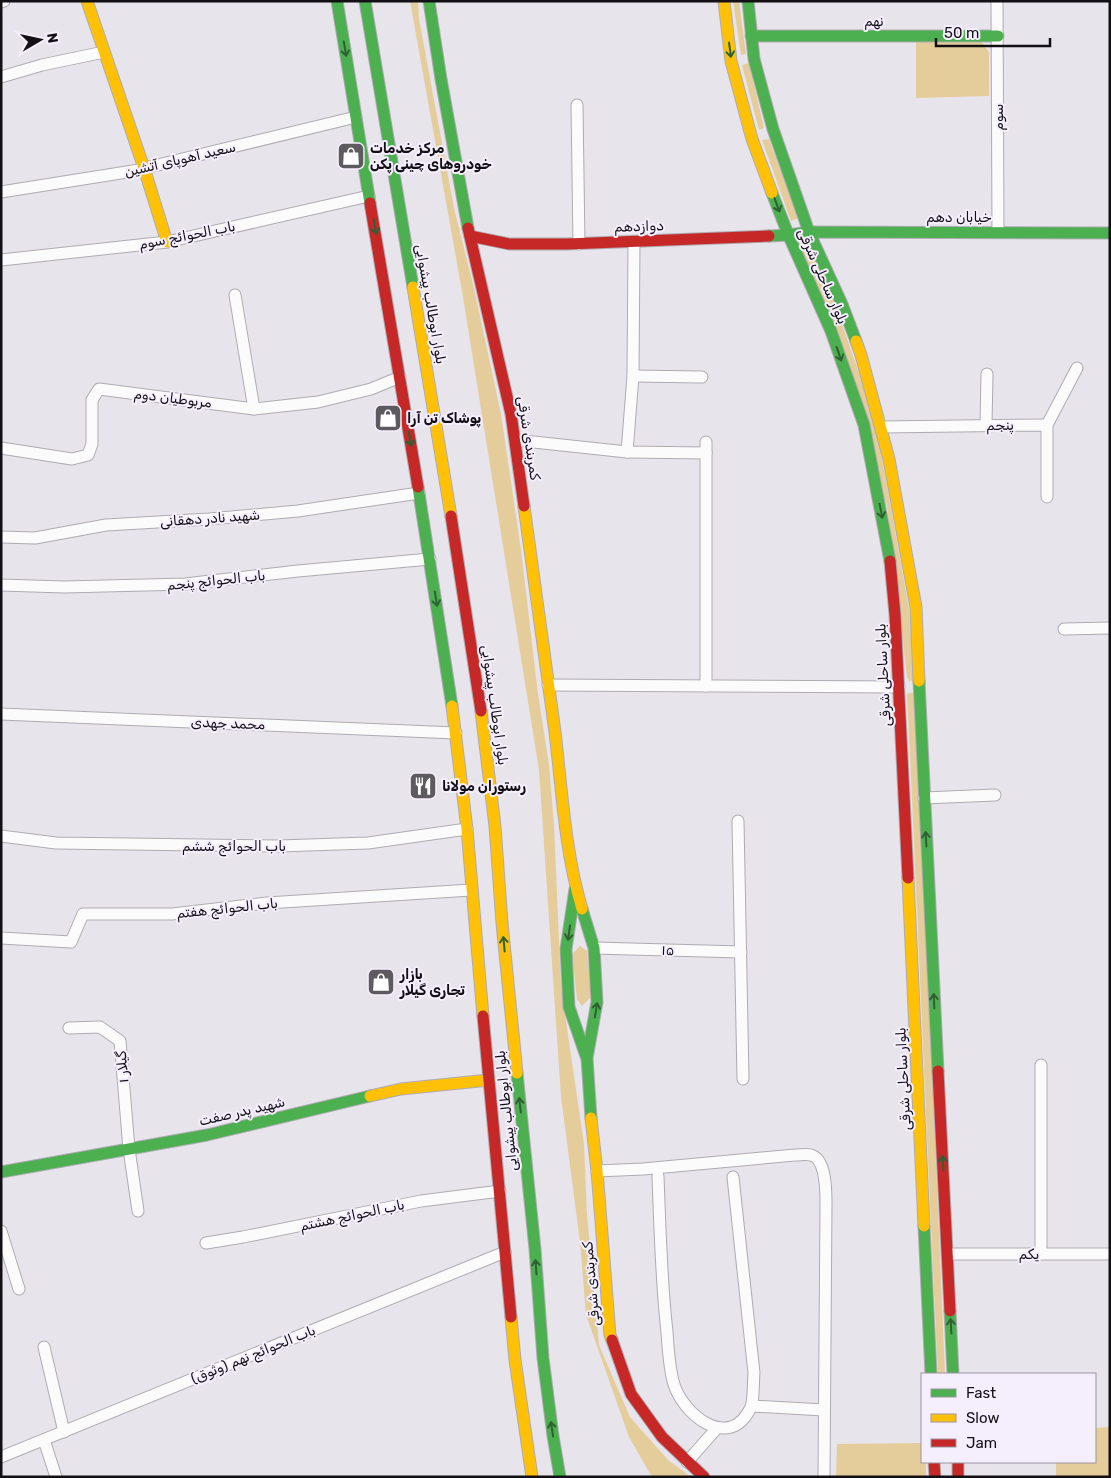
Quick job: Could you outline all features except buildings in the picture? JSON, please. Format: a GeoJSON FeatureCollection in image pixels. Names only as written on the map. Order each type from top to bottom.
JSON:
{"type":"FeatureCollection","features":[{"type":"Feature","properties":{"kind":"main road"},"geometry":{"type":"LineString","coordinates":[[87,1],[167,242]]}},
{"type":"Feature","properties":{"kind":"main road","name":"بلوار ابوطالب پیشوایی"},"geometry":{"type":"LineString","coordinates":[[338,1],[430,559],[456,733],[467,828],[471,890],[515,1360],[532,1477]]}},
{"type":"Feature","properties":{"kind":"main road","name":"بلوار ابوطالب پیشوایی"},"geometry":{"type":"LineString","coordinates":[[365,1],[456,546],[484,729],[535,1250],[543,1358],[560,1477]]}},
{"type":"Feature","properties":{"kind":"main road","name":"کمربندی شرقی"},"geometry":{"type":"LineString","coordinates":[[429,1],[441,79],[470,236],[511,414],[565,816],[576,884],[594,948],[597,1002],[587,1058],[610,1335],[631,1394],[662,1438],[704,1477]]}},
{"type":"Feature","properties":{"kind":"main road","name":"بلوار ساحلی شرقی"},"geometry":{"type":"LineString","coordinates":[[724,1],[731,61],[752,139],[788,234],[831,331],[864,424],[890,552],[899,687],[931,1373]]}},
{"type":"Feature","properties":{"kind":"main road","name":"بلوار ساحلی شرقی"},"geometry":{"type":"LineString","coordinates":[[748,1],[754,59],[773,128],[809,232],[842,304],[861,355],[881,427],[889,459],[916,606],[953,1373]]}},
{"type":"Feature","properties":{"kind":"main road","name":"نهم"},"geometry":{"type":"LineString","coordinates":[[751,36],[998,36]]}},
{"type":"Feature","properties":{"kind":"main road","name":"دوازدهم"},"geometry":{"type":"LineString","coordinates":[[470,236],[509,244],[579,244],[789,235],[809,232]]}},
{"type":"Feature","properties":{"kind":"main road","name":"خیابان دهم"},"geometry":{"type":"LineString","coordinates":[[809,232],[1110,233]]}},
{"type":"Feature","properties":{"kind":"main road"},"geometry":{"type":"LineString","coordinates":[[899,687],[920,685]]}},
{"type":"Feature","properties":{"kind":"main road","name":"کمربندی شرقی"},"geometry":{"type":"LineString","coordinates":[[576,884],[566,949],[569,1007],[587,1058]]}},
{"type":"Feature","properties":{"kind":"main road","name":"شهید پدر صفت"},"geometry":{"type":"LineString","coordinates":[[1,1172],[207,1135],[401,1089],[489,1080]]}},
{"type":"Feature","properties":{"kind":"main road"},"geometry":{"type":"LineString","coordinates":[[934,1463],[935,1477]]}},
{"type":"Feature","properties":{"kind":"main road"},"geometry":{"type":"LineString","coordinates":[[958,1463],[958,1477]]}},
{"type":"Feature","properties":{"kind":"street","name":"سوم"},"geometry":{"type":"LineString","coordinates":[[997,1],[998,232]]}},
{"type":"Feature","properties":{"kind":"street"},"geometry":{"type":"LineString","coordinates":[[1,77],[42,65],[104,52]]}},
{"type":"Feature","properties":{"kind":"street"},"geometry":{"type":"LineString","coordinates":[[577,104],[579,244]]}},
{"type":"Feature","properties":{"kind":"street","name":"سعید آهوپای آتشین"},"geometry":{"type":"LineString","coordinates":[[1,192],[133,172],[356,117]]}},
{"type":"Feature","properties":{"kind":"street","name":"باب الحوائج سوم"},"geometry":{"type":"LineString","coordinates":[[1,260],[167,242],[370,196]]}},
{"type":"Feature","properties":{"kind":"street"},"geometry":{"type":"LineString","coordinates":[[627,452],[633,376],[634,242]]}},
{"type":"Feature","properties":{"kind":"street"},"geometry":{"type":"LineString","coordinates":[[235,295],[254,409]]}},
{"type":"Feature","properties":{"kind":"street"},"geometry":{"type":"LineString","coordinates":[[1048,497],[1046,424],[1077,368]]}},
{"type":"Feature","properties":{"kind":"street"},"geometry":{"type":"LineString","coordinates":[[986,425],[987,374]]}},
{"type":"Feature","properties":{"kind":"street"},"geometry":{"type":"LineString","coordinates":[[633,376],[702,377]]}},
{"type":"Feature","properties":{"kind":"street","name":"مربوطیان دوم"},"geometry":{"type":"LineString","coordinates":[[1,448],[72,459],[88,455],[92,444],[92,400],[99,389],[254,409],[318,402],[371,389],[400,377]]}},
{"type":"Feature","properties":{"kind":"street","name":"پنجم"},"geometry":{"type":"LineString","coordinates":[[881,427],[1046,424]]}},
{"type":"Feature","properties":{"kind":"street"},"geometry":{"type":"LineString","coordinates":[[515,440],[627,452],[706,448],[706,686]]}},
{"type":"Feature","properties":{"kind":"street","name":"شهید نادر دهقانی"},"geometry":{"type":"LineString","coordinates":[[1,537],[35,538],[106,525],[210,519],[298,511],[419,493]]}},
{"type":"Feature","properties":{"kind":"street","name":"باب الحوائج پنجم"},"geometry":{"type":"LineString","coordinates":[[1,585],[64,587],[185,584],[430,559]]}},
{"type":"Feature","properties":{"kind":"street"},"geometry":{"type":"LineString","coordinates":[[1064,629],[1110,628]]}},
{"type":"Feature","properties":{"kind":"street"},"geometry":{"type":"LineString","coordinates":[[548,685],[899,687]]}},
{"type":"Feature","properties":{"kind":"street","name":"محمد جهدی"},"geometry":{"type":"LineString","coordinates":[[1,714],[456,733]]}},
{"type":"Feature","properties":{"kind":"street"},"geometry":{"type":"LineString","coordinates":[[924,798],[995,795]]}},
{"type":"Feature","properties":{"kind":"street"},"geometry":{"type":"LineString","coordinates":[[738,821],[743,1080]]}},
{"type":"Feature","properties":{"kind":"street","name":"باب الحوائج ششم"},"geometry":{"type":"LineString","coordinates":[[1,836],[65,844],[279,846],[368,843],[467,828]]}},
{"type":"Feature","properties":{"kind":"street","name":"باب الحوائج هفتم"},"geometry":{"type":"LineString","coordinates":[[1,938],[70,942],[83,914],[172,914],[268,903],[471,890]]}},
{"type":"Feature","properties":{"kind":"street","name":"۱۵"},"geometry":{"type":"LineString","coordinates":[[594,948],[741,952]]}},
{"type":"Feature","properties":{"kind":"street","name":"گیلار ۱"},"geometry":{"type":"LineString","coordinates":[[68,1028],[100,1027],[120,1041],[129,1149]]}},
{"type":"Feature","properties":{"kind":"street"},"geometry":{"type":"LineString","coordinates":[[1041,1065],[1041,1254]]}},
{"type":"Feature","properties":{"kind":"street"},"geometry":{"type":"LineString","coordinates":[[129,1149],[138,1211]]}},
{"type":"Feature","properties":{"kind":"street"},"geometry":{"type":"LineString","coordinates":[[597,1171],[643,1169],[795,1155],[815,1157],[820,1164],[825,1180],[824,1477]]}},
{"type":"Feature","properties":{"kind":"street"},"geometry":{"type":"LineString","coordinates":[[658,1176],[664,1311],[673,1382],[682,1401],[698,1419],[717,1428],[731,1427],[742,1420],[752,1406],[754,1373],[733,1177]]}},
{"type":"Feature","properties":{"kind":"street","name":"باب الحوائج هشتم"},"geometry":{"type":"LineString","coordinates":[[206,1243],[243,1238],[421,1200],[500,1191]]}},
{"type":"Feature","properties":{"kind":"street"},"geometry":{"type":"LineString","coordinates":[[1,1231],[20,1289]]}},
{"type":"Feature","properties":{"kind":"street","name":"باب الحوائج نهم (وثوق)"},"geometry":{"type":"LineString","coordinates":[[1,1457],[505,1252]]}},
{"type":"Feature","properties":{"kind":"street","name":"یکم"},"geometry":{"type":"LineString","coordinates":[[948,1254],[1110,1254]]}},
{"type":"Feature","properties":{"kind":"street"},"geometry":{"type":"LineString","coordinates":[[44,1347],[64,1432]]}},
{"type":"Feature","properties":{"kind":"street"},"geometry":{"type":"LineString","coordinates":[[752,1406],[824,1410]]}},
{"type":"Feature","properties":{"kind":"street"},"geometry":{"type":"LineString","coordinates":[[687,1462],[717,1428]]}},
{"type":"Feature","properties":{"kind":"street"},"geometry":{"type":"LineString","coordinates":[[44,1440],[56,1477]]}},
{"type":"Feature","properties":{"kind":"shaded area"},"geometry":{"type":"Polygon","coordinates":[[[410,1],[418,1],[419,19],[454,208],[474,288],[501,414],[521,550],[538,694],[549,765],[554,825],[561,987],[584,1144],[587,1215],[599,1345],[630,1417],[668,1460],[691,1477],[652,1477],[629,1437],[586,1315],[580,1242],[561,1097],[539,770],[463,297],[410,1]]]}},
{"type":"Feature","properties":{"kind":"shaded area"},"geometry":{"type":"Polygon","coordinates":[[[733,1],[739,1],[746,54],[741,55],[733,1]]]}},
{"type":"Feature","properties":{"kind":"shaded area"},"geometry":{"type":"Polygon","coordinates":[[[980,40],[989,52],[989,96],[916,98],[916,41],[980,40]]]}},
{"type":"Feature","properties":{"kind":"shaded area"},"geometry":{"type":"Polygon","coordinates":[[[749,63],[764,128],[759,130],[742,65],[749,63]]]}},
{"type":"Feature","properties":{"kind":"shaded area"},"geometry":{"type":"Polygon","coordinates":[[[769,139],[798,218],[791,221],[762,140],[769,139]]]}},
{"type":"Feature","properties":{"kind":"shaded area"},"geometry":{"type":"Polygon","coordinates":[[[808,241],[838,313],[877,430],[909,609],[914,678],[910,682],[907,677],[887,506],[800,245],[808,241]]]}},
{"type":"Feature","properties":{"kind":"shaded area"},"geometry":{"type":"Polygon","coordinates":[[[914,692],[945,1373],[938,1373],[907,694],[914,692]]]}},
{"type":"Feature","properties":{"kind":"shaded area"},"geometry":{"type":"Polygon","coordinates":[[[580,946],[587,951],[591,997],[582,1006],[577,999],[572,954],[580,946]]]}},
{"type":"Feature","properties":{"kind":"shaded area"},"geometry":{"type":"Polygon","coordinates":[[[1110,1427],[1110,1477],[1056,1477],[1056,1463],[1096,1463],[1096,1428],[1110,1427]]]}},
{"type":"Feature","properties":{"kind":"shaded area"},"geometry":{"type":"Polygon","coordinates":[[[921,1443],[921,1463],[926,1463],[926,1477],[836,1477],[837,1444],[921,1443]]]}},
{"type":"Feature","properties":{"kind":"traffic: fast"},"geometry":{"type":"LineString","coordinates":[[337,1],[370,203]]}},
{"type":"Feature","properties":{"kind":"traffic: fast"},"geometry":{"type":"LineString","coordinates":[[365,1],[413,287]]}},
{"type":"Feature","properties":{"kind":"traffic: fast"},"geometry":{"type":"LineString","coordinates":[[429,1],[468,228]]}},
{"type":"Feature","properties":{"kind":"traffic: fast"},"geometry":{"type":"LineString","coordinates":[[748,1],[754,59],[773,129],[809,232],[842,304],[856,341]]}},
{"type":"Feature","properties":{"kind":"traffic: fast"},"geometry":{"type":"LineString","coordinates":[[751,36],[998,36]]}},
{"type":"Feature","properties":{"kind":"traffic: fast"},"geometry":{"type":"LineString","coordinates":[[772,193],[831,331],[864,425],[890,561]]}},
{"type":"Feature","properties":{"kind":"traffic: fast"},"geometry":{"type":"LineString","coordinates":[[769,236],[809,232],[1110,233]]}},
{"type":"Feature","properties":{"kind":"traffic: fast"},"geometry":{"type":"LineString","coordinates":[[418,487],[452,706]]}},
{"type":"Feature","properties":{"kind":"traffic: fast"},"geometry":{"type":"LineString","coordinates":[[919,681],[938,1071]]}},
{"type":"Feature","properties":{"kind":"traffic: fast"},"geometry":{"type":"LineString","coordinates":[[575,889],[566,949],[569,1007],[586,1056]]}},
{"type":"Feature","properties":{"kind":"traffic: fast"},"geometry":{"type":"LineString","coordinates":[[582,909],[594,948],[597,1002],[587,1058],[591,1118]]}},
{"type":"Feature","properties":{"kind":"traffic: fast"},"geometry":{"type":"LineString","coordinates":[[517,1073],[535,1249],[543,1358],[560,1477]]}},
{"type":"Feature","properties":{"kind":"traffic: fast"},"geometry":{"type":"LineString","coordinates":[[1,1172],[207,1135],[370,1096]]}},
{"type":"Feature","properties":{"kind":"traffic: fast"},"geometry":{"type":"LineString","coordinates":[[924,1226],[931,1373]]}},
{"type":"Feature","properties":{"kind":"traffic: fast"},"geometry":{"type":"LineString","coordinates":[[950,1311],[953,1373]]}},
{"type":"Feature","properties":{"kind":"traffic: slow"},"geometry":{"type":"LineString","coordinates":[[87,1],[167,242]]}},
{"type":"Feature","properties":{"kind":"traffic: slow"},"geometry":{"type":"LineString","coordinates":[[724,1],[731,61],[752,139],[772,193]]}},
{"type":"Feature","properties":{"kind":"traffic: slow"},"geometry":{"type":"LineString","coordinates":[[413,287],[451,516]]}},
{"type":"Feature","properties":{"kind":"traffic: slow"},"geometry":{"type":"LineString","coordinates":[[856,341],[889,459],[916,607],[919,681]]}},
{"type":"Feature","properties":{"kind":"traffic: slow"},"geometry":{"type":"LineString","coordinates":[[524,506],[555,732],[568,844],[582,909]]}},
{"type":"Feature","properties":{"kind":"traffic: slow"},"geometry":{"type":"LineString","coordinates":[[452,706],[467,829],[483,1016]]}},
{"type":"Feature","properties":{"kind":"traffic: slow"},"geometry":{"type":"LineString","coordinates":[[481,711],[495,826],[502,923],[517,1073]]}},
{"type":"Feature","properties":{"kind":"traffic: slow"},"geometry":{"type":"LineString","coordinates":[[908,878],[924,1226]]}},
{"type":"Feature","properties":{"kind":"traffic: slow"},"geometry":{"type":"LineString","coordinates":[[370,1096],[401,1089],[489,1080]]}},
{"type":"Feature","properties":{"kind":"traffic: slow"},"geometry":{"type":"LineString","coordinates":[[591,1118],[610,1335],[612,1340]]}},
{"type":"Feature","properties":{"kind":"traffic: slow"},"geometry":{"type":"LineString","coordinates":[[511,1317],[515,1360],[532,1477]]}},
{"type":"Feature","properties":{"kind":"traffic: jam"},"geometry":{"type":"LineString","coordinates":[[370,203],[418,487]]}},
{"type":"Feature","properties":{"kind":"traffic: jam"},"geometry":{"type":"LineString","coordinates":[[468,228],[511,414],[524,506]]}},
{"type":"Feature","properties":{"kind":"traffic: jam"},"geometry":{"type":"LineString","coordinates":[[470,236],[509,244],[567,244],[769,236]]}},
{"type":"Feature","properties":{"kind":"traffic: jam"},"geometry":{"type":"LineString","coordinates":[[451,516],[481,711]]}},
{"type":"Feature","properties":{"kind":"traffic: jam"},"geometry":{"type":"LineString","coordinates":[[890,561],[895,615],[908,878]]}},
{"type":"Feature","properties":{"kind":"traffic: jam"},"geometry":{"type":"LineString","coordinates":[[483,1016],[511,1317]]}},
{"type":"Feature","properties":{"kind":"traffic: jam"},"geometry":{"type":"LineString","coordinates":[[938,1071],[950,1311]]}},
{"type":"Feature","properties":{"kind":"traffic: jam"},"geometry":{"type":"LineString","coordinates":[[612,1340],[631,1394],[662,1437],[704,1477]]}},
{"type":"Feature","properties":{"kind":"traffic: jam"},"geometry":{"type":"LineString","coordinates":[[934,1463],[935,1477]]}},
{"type":"Feature","properties":{"kind":"traffic: jam"},"geometry":{"type":"LineString","coordinates":[[958,1463],[958,1477]]}},
{"type":"Feature","properties":{"kind":"place","name":"مرکز خدمات خودروهای چینی پکن"},"geometry":{"type":"Point","coordinates":[351,156]}},
{"type":"Feature","properties":{"kind":"place","name":"پوشاک تن آرا"},"geometry":{"type":"Point","coordinates":[388,418]}},
{"type":"Feature","properties":{"kind":"place","name":"رستوران مولانا"},"geometry":{"type":"Point","coordinates":[423,786]}},
{"type":"Feature","properties":{"kind":"place","name":"بازار تجاری گیلار"},"geometry":{"type":"Point","coordinates":[381,982]}}]}
